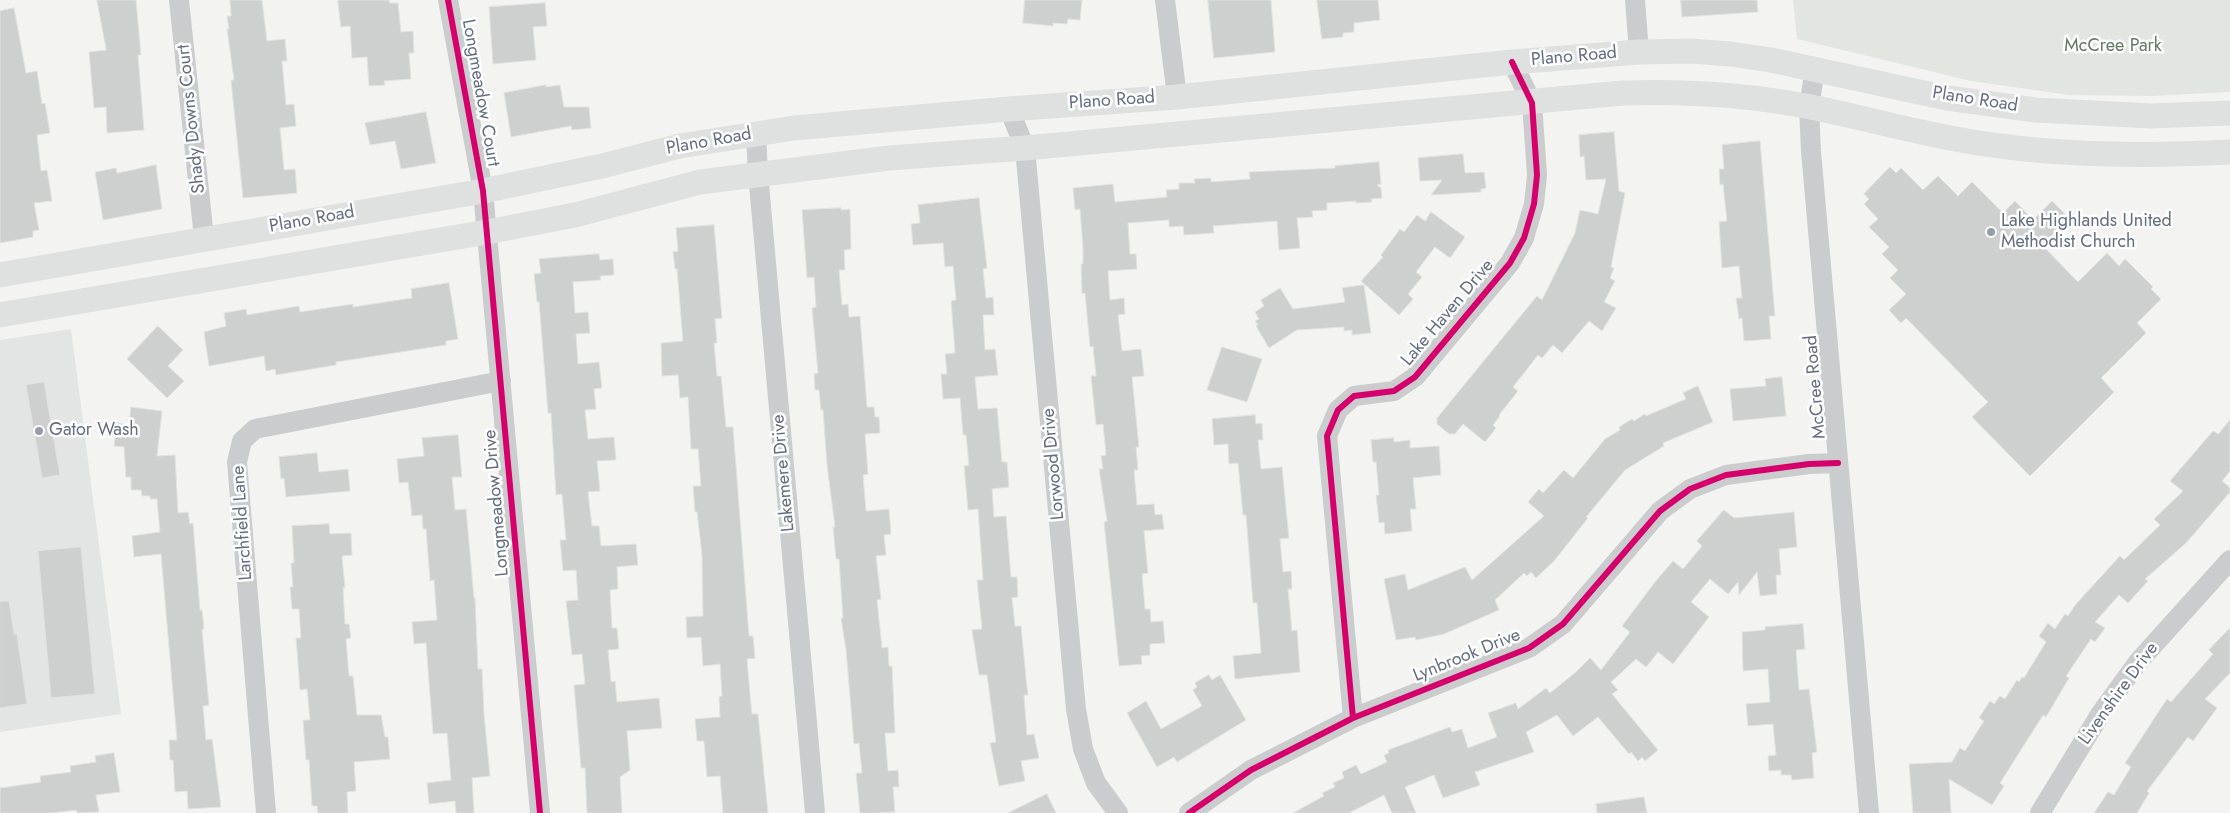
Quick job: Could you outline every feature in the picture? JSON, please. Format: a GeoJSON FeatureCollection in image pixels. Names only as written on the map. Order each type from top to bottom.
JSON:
{"type":"FeatureCollection","features":[{"type":"Feature","properties":{"kind":"main road","name":"Plano Road"},"geometry":{"type":"LineString","coordinates":[[0,275],[483,191],[602,166],[680,146],[756,134],[1009,109],[1177,97],[1512,62],[1639,52],[1691,51],[1730,54],[1815,69],[1948,98],[2036,110],[2151,116],[2230,113]]}},
{"type":"Feature","properties":{"kind":"main road"},"geometry":{"type":"LineString","coordinates":[[0,315],[487,232],[575,215],[700,182],[758,173],[889,158],[1025,148],[1532,103],[1623,93],[1715,94],[1809,107],[1958,140],[2001,146],[2158,156],[2230,152]]}},
{"type":"Feature","properties":{"kind":"street","name":"Shady Downs Court"},"geometry":{"type":"LineString","coordinates":[[180,0],[204,238]]}},
{"type":"Feature","properties":{"kind":"street","name":"Longmeadow Court"},"geometry":{"type":"LineString","coordinates":[[448,0],[483,191]]}},
{"type":"Feature","properties":{"kind":"street"},"geometry":{"type":"LineString","coordinates":[[1165,0],[1177,97]]}},
{"type":"Feature","properties":{"kind":"street"},"geometry":{"type":"LineString","coordinates":[[1635,0],[1639,52]]}},
{"type":"Feature","properties":{"kind":"street","name":"Lake Haven Drive"},"geometry":{"type":"LineString","coordinates":[[1353,718],[1327,436],[1338,410],[1354,396],[1394,391],[1415,377],[1510,263],[1524,238],[1534,204],[1537,176],[1532,103],[1512,62]]}},
{"type":"Feature","properties":{"kind":"street","name":"McCree Road"},"geometry":{"type":"LineString","coordinates":[[1815,69],[1809,107],[1812,161],[1869,813]]}},
{"type":"Feature","properties":{"kind":"street","name":"Lorwood Drive"},"geometry":{"type":"LineString","coordinates":[[1009,109],[1025,148],[1076,710],[1083,749],[1096,783],[1118,813]]}},
{"type":"Feature","properties":{"kind":"street","name":"Lakemere Drive"},"geometry":{"type":"LineString","coordinates":[[756,134],[815,813]]}},
{"type":"Feature","properties":{"kind":"street","name":"Longmeadow Drive"},"geometry":{"type":"LineString","coordinates":[[483,191],[540,813]]}},
{"type":"Feature","properties":{"kind":"street","name":"Larchfield Lane"},"geometry":{"type":"LineString","coordinates":[[266,813],[237,462],[242,442],[255,429],[501,381]]}},
{"type":"Feature","properties":{"kind":"street","name":"Lynbrook Drive"},"geometry":{"type":"LineString","coordinates":[[1189,813],[1251,770],[1353,718],[1529,648],[1562,624],[1660,511],[1690,489],[1726,475],[1809,464],[1838,463]]}},
{"type":"Feature","properties":{"kind":"street","name":"Livenshire Drive"},"geometry":{"type":"LineString","coordinates":[[2040,813],[2101,713],[2138,662],[2230,560]]}},
{"type":"Feature","properties":{"kind":"shaded area"},"geometry":{"type":"Polygon","coordinates":[[[71,329],[121,714],[0,732],[0,340],[71,329]]]}},
{"type":"Feature","properties":{"kind":"green space","name":"McCree Park"},"geometry":{"type":"Polygon","coordinates":[[[1793,0],[2230,0],[2230,92],[2154,96],[2069,95],[1971,81],[1797,39],[1793,0]]]}},
{"type":"Feature","properties":{"kind":"building"},"geometry":{"type":"Polygon","coordinates":[[[97,0],[136,0],[141,55],[138,55],[144,130],[107,133],[106,107],[94,108],[89,52],[106,50],[97,0]]]}},
{"type":"Feature","properties":{"kind":"building"},"geometry":{"type":"Polygon","coordinates":[[[230,0],[262,0],[267,41],[285,39],[287,61],[282,61],[286,105],[294,104],[296,126],[280,128],[284,170],[295,169],[297,193],[243,198],[231,80],[234,80],[227,29],[229,29],[227,16],[231,16],[230,0]]]}},
{"type":"Feature","properties":{"kind":"building"},"geometry":{"type":"Polygon","coordinates":[[[338,0],[389,0],[390,3],[398,3],[401,32],[413,31],[414,53],[409,53],[411,79],[384,81],[385,85],[369,86],[367,57],[352,58],[350,26],[341,27],[338,0]]]}},
{"type":"Feature","properties":{"kind":"building"},"geometry":{"type":"Polygon","coordinates":[[[1025,0],[1082,0],[1080,20],[1068,19],[1067,24],[1053,23],[1053,26],[1023,23],[1025,0]]]}},
{"type":"Feature","properties":{"kind":"building"},"geometry":{"type":"Polygon","coordinates":[[[1208,0],[1271,0],[1275,52],[1214,58],[1208,0]]]}},
{"type":"Feature","properties":{"kind":"building"},"geometry":{"type":"Polygon","coordinates":[[[1317,0],[1378,0],[1380,20],[1354,23],[1354,32],[1343,33],[1343,37],[1322,39],[1317,0]]]}},
{"type":"Feature","properties":{"kind":"building"},"geometry":{"type":"Polygon","coordinates":[[[1681,0],[1757,0],[1758,12],[1682,17],[1681,0]]]}},
{"type":"Feature","properties":{"kind":"building"},"geometry":{"type":"Polygon","coordinates":[[[545,3],[547,26],[533,27],[536,60],[493,64],[489,7],[545,3]]]}},
{"type":"Feature","properties":{"kind":"building"},"geometry":{"type":"Polygon","coordinates":[[[14,8],[26,73],[37,71],[42,104],[45,103],[50,133],[37,135],[41,171],[47,170],[52,201],[34,203],[39,230],[33,231],[33,237],[0,243],[0,11],[14,8]]]}},
{"type":"Feature","properties":{"kind":"building"},"geometry":{"type":"Polygon","coordinates":[[[546,85],[546,87],[560,85],[564,107],[589,107],[591,128],[572,130],[571,126],[511,137],[504,93],[546,85]]]}},
{"type":"Feature","properties":{"kind":"building"},"geometry":{"type":"Polygon","coordinates":[[[426,112],[436,163],[401,169],[395,141],[370,145],[365,123],[426,112]]]}},
{"type":"Feature","properties":{"kind":"building"},"geometry":{"type":"Polygon","coordinates":[[[1614,132],[1619,191],[1625,193],[1611,267],[1614,268],[1610,278],[1615,281],[1604,302],[1616,308],[1602,331],[1589,321],[1562,353],[1553,345],[1542,358],[1538,355],[1513,387],[1518,391],[1499,415],[1493,425],[1496,428],[1485,442],[1463,424],[1455,434],[1449,434],[1437,424],[1437,418],[1537,296],[1542,300],[1575,233],[1580,210],[1598,214],[1606,179],[1586,180],[1584,156],[1580,157],[1579,135],[1614,132]]]}},
{"type":"Feature","properties":{"kind":"building"},"geometry":{"type":"Polygon","coordinates":[[[1760,141],[1775,316],[1769,316],[1771,339],[1744,341],[1742,318],[1739,319],[1736,298],[1742,298],[1739,266],[1722,268],[1719,222],[1727,221],[1723,184],[1720,185],[1719,169],[1724,169],[1722,145],[1760,141]]]}},
{"type":"Feature","properties":{"kind":"building"},"geometry":{"type":"Polygon","coordinates":[[[1463,154],[1465,173],[1484,172],[1486,188],[1481,189],[1481,192],[1431,195],[1442,180],[1420,181],[1418,158],[1463,154]]]}},
{"type":"Feature","properties":{"kind":"building"},"geometry":{"type":"Polygon","coordinates":[[[1379,162],[1381,184],[1377,185],[1381,188],[1382,198],[1371,199],[1372,202],[1327,203],[1327,210],[1312,211],[1313,217],[1297,218],[1300,248],[1279,250],[1277,221],[1213,226],[1214,233],[1184,235],[1183,226],[1169,227],[1169,220],[1128,223],[1130,254],[1136,254],[1137,269],[1108,271],[1110,300],[1124,298],[1125,314],[1118,315],[1122,351],[1141,349],[1144,376],[1132,377],[1139,447],[1136,447],[1138,470],[1134,470],[1137,505],[1154,504],[1155,515],[1162,514],[1164,529],[1144,531],[1148,573],[1142,574],[1145,609],[1150,609],[1151,622],[1163,621],[1165,643],[1150,644],[1150,655],[1141,656],[1142,664],[1119,666],[1104,522],[1107,521],[1099,469],[1103,469],[1101,456],[1106,455],[1103,424],[1096,425],[1091,376],[1096,376],[1093,346],[1090,347],[1085,293],[1082,294],[1081,264],[1083,264],[1083,248],[1080,209],[1075,210],[1073,188],[1113,184],[1115,202],[1167,197],[1166,190],[1179,189],[1179,183],[1195,183],[1194,179],[1211,178],[1211,182],[1250,179],[1249,172],[1335,168],[1335,166],[1379,162]]]}},
{"type":"Feature","properties":{"kind":"building"},"geometry":{"type":"Polygon","coordinates":[[[156,165],[162,209],[103,220],[95,172],[116,168],[117,173],[156,165]]]}},
{"type":"Feature","properties":{"kind":"building"},"geometry":{"type":"Polygon","coordinates":[[[1890,167],[1896,173],[1901,168],[1923,190],[1938,176],[1958,196],[1972,182],[2003,213],[2015,201],[2033,220],[2052,201],[2069,218],[2042,245],[2078,282],[2107,253],[2119,266],[2125,259],[2153,287],[2151,289],[2161,299],[2137,323],[2146,333],[2101,378],[2114,392],[2030,476],[1972,417],[1988,402],[1906,318],[1901,323],[1889,310],[1906,294],[1890,278],[1898,270],[1882,254],[1889,247],[1869,227],[1878,219],[1864,204],[1869,199],[1864,194],[1890,167]]]}},
{"type":"Feature","properties":{"kind":"building"},"geometry":{"type":"Polygon","coordinates":[[[979,198],[987,268],[983,269],[986,298],[993,297],[994,315],[983,315],[985,350],[995,349],[998,375],[975,377],[978,409],[997,408],[1002,462],[1007,462],[1009,487],[992,489],[994,517],[1006,516],[1011,577],[1017,577],[1018,597],[1012,598],[1015,626],[1021,626],[1028,695],[1024,695],[1027,735],[1034,734],[1039,758],[1021,761],[1025,781],[999,786],[990,743],[996,742],[987,675],[979,675],[972,630],[982,629],[977,580],[983,580],[978,509],[968,510],[964,466],[969,465],[966,435],[963,435],[960,398],[943,399],[941,374],[947,374],[945,354],[955,353],[951,301],[956,300],[953,266],[945,267],[943,243],[913,245],[911,224],[920,223],[918,205],[979,198]]]}},
{"type":"Feature","properties":{"kind":"building"},"geometry":{"type":"Polygon","coordinates":[[[841,208],[841,210],[850,209],[851,249],[844,250],[845,270],[839,270],[842,305],[848,304],[849,317],[860,316],[867,407],[874,407],[875,417],[879,417],[880,433],[865,434],[868,474],[863,475],[866,511],[889,509],[891,534],[884,535],[886,555],[876,556],[881,599],[877,600],[882,648],[888,647],[889,666],[892,666],[895,733],[885,733],[888,771],[898,770],[899,787],[893,787],[895,812],[860,813],[856,773],[862,773],[859,743],[854,744],[846,650],[841,618],[843,618],[839,559],[836,559],[833,527],[835,527],[827,465],[823,410],[821,410],[819,390],[815,390],[814,374],[818,373],[812,308],[816,307],[814,277],[807,278],[802,210],[841,208]]]}},
{"type":"Feature","properties":{"kind":"building"},"geometry":{"type":"Polygon","coordinates":[[[1431,212],[1465,237],[1450,258],[1435,247],[1416,272],[1422,277],[1408,294],[1413,299],[1399,315],[1361,281],[1383,257],[1381,255],[1400,229],[1404,232],[1417,215],[1425,221],[1431,212]]]}},
{"type":"Feature","properties":{"kind":"building"},"geometry":{"type":"Polygon","coordinates":[[[714,225],[722,318],[715,319],[717,343],[714,343],[717,376],[721,376],[726,427],[733,427],[749,636],[753,636],[755,658],[747,659],[750,694],[752,714],[758,714],[768,813],[723,813],[720,776],[707,777],[704,741],[697,741],[695,719],[720,717],[719,697],[722,696],[720,664],[703,666],[701,637],[687,638],[686,617],[703,616],[702,555],[693,486],[701,486],[698,449],[691,449],[688,397],[680,398],[678,375],[662,376],[661,343],[683,341],[677,269],[675,269],[673,252],[678,251],[676,228],[714,225]]]}},
{"type":"Feature","properties":{"kind":"building"},"geometry":{"type":"Polygon","coordinates":[[[599,254],[600,260],[613,259],[614,275],[600,276],[601,280],[573,282],[575,313],[588,312],[590,333],[576,334],[578,364],[599,362],[602,388],[594,389],[596,409],[585,410],[588,439],[614,437],[616,460],[597,461],[600,491],[588,492],[592,526],[599,526],[601,546],[636,544],[638,565],[617,567],[618,589],[610,590],[612,628],[617,628],[619,649],[608,650],[611,682],[615,681],[617,702],[659,698],[662,728],[627,731],[630,770],[620,777],[622,813],[587,813],[585,768],[581,768],[574,685],[585,684],[582,654],[572,655],[566,601],[578,600],[576,570],[563,571],[560,540],[566,540],[562,494],[556,495],[551,413],[548,413],[539,302],[537,302],[534,274],[541,273],[539,259],[599,254]]]}},
{"type":"Feature","properties":{"kind":"building"},"geometry":{"type":"Polygon","coordinates":[[[449,283],[458,339],[446,341],[446,345],[336,362],[336,365],[276,375],[275,369],[266,371],[264,356],[209,366],[204,332],[226,326],[224,313],[246,309],[247,315],[299,306],[300,312],[353,304],[353,307],[412,298],[411,289],[449,283]]]}},
{"type":"Feature","properties":{"kind":"building"},"geometry":{"type":"Polygon","coordinates":[[[1364,285],[1371,333],[1352,335],[1352,330],[1344,331],[1344,327],[1297,330],[1269,348],[1256,326],[1258,325],[1255,321],[1259,319],[1255,312],[1264,306],[1261,300],[1280,288],[1293,309],[1345,302],[1342,288],[1364,285]]]}},
{"type":"Feature","properties":{"kind":"building"},"geometry":{"type":"Polygon","coordinates":[[[158,326],[183,350],[168,366],[184,381],[167,398],[127,359],[158,326]]]}},
{"type":"Feature","properties":{"kind":"building"},"geometry":{"type":"Polygon","coordinates":[[[1222,347],[1262,359],[1247,402],[1207,390],[1222,347]]]}},
{"type":"Feature","properties":{"kind":"building"},"geometry":{"type":"Polygon","coordinates":[[[1782,377],[1786,416],[1733,421],[1730,389],[1766,386],[1765,379],[1782,377]]]}},
{"type":"Feature","properties":{"kind":"building","name":"Gator Wash"},"geometry":{"type":"Polygon","coordinates":[[[44,382],[60,475],[42,478],[26,385],[44,382]]]}},
{"type":"Feature","properties":{"kind":"building"},"geometry":{"type":"Polygon","coordinates":[[[1698,386],[1713,422],[1663,443],[1664,446],[1625,470],[1586,517],[1588,518],[1554,561],[1536,578],[1531,572],[1527,576],[1524,573],[1495,600],[1499,610],[1444,634],[1416,640],[1415,637],[1396,640],[1384,579],[1405,574],[1408,590],[1465,567],[1472,580],[1544,516],[1528,502],[1539,489],[1543,493],[1564,470],[1573,478],[1605,439],[1620,430],[1619,427],[1632,419],[1634,421],[1645,414],[1646,416],[1686,399],[1683,393],[1698,386]]]}},
{"type":"Feature","properties":{"kind":"building"},"geometry":{"type":"Polygon","coordinates":[[[131,407],[162,411],[157,456],[175,455],[178,513],[188,512],[190,524],[193,523],[200,610],[202,610],[204,629],[202,630],[209,705],[203,706],[206,740],[212,739],[221,807],[188,809],[187,791],[175,792],[173,760],[170,760],[169,740],[177,740],[161,554],[134,557],[132,536],[160,532],[157,499],[150,499],[150,496],[142,496],[141,490],[131,490],[131,477],[126,477],[124,447],[114,446],[117,423],[129,425],[131,407]]]}},
{"type":"Feature","properties":{"kind":"building"},"geometry":{"type":"Polygon","coordinates":[[[1255,415],[1256,424],[1262,423],[1263,440],[1258,440],[1261,469],[1282,467],[1289,538],[1280,539],[1283,572],[1291,571],[1292,589],[1288,589],[1292,631],[1297,630],[1300,672],[1235,679],[1233,656],[1261,653],[1257,603],[1253,603],[1246,515],[1243,515],[1238,463],[1229,464],[1228,444],[1214,445],[1212,419],[1255,415]]]}},
{"type":"Feature","properties":{"kind":"building"},"geometry":{"type":"Polygon","coordinates":[[[2230,420],[2230,471],[2222,481],[2230,488],[2230,492],[2187,542],[2145,579],[2148,581],[2128,603],[2119,595],[2095,622],[2105,628],[2095,642],[2091,639],[2066,676],[2069,678],[2046,717],[2043,715],[2000,783],[2004,786],[1992,805],[1949,779],[1951,813],[1913,813],[1909,764],[1952,762],[1960,748],[1965,751],[1984,721],[1979,718],[1990,701],[1994,704],[2000,696],[2005,699],[2017,680],[2019,682],[2022,677],[2024,678],[2046,642],[2039,636],[2048,623],[2055,629],[2065,614],[2068,616],[2076,604],[2120,556],[2124,560],[2160,525],[2154,519],[2183,491],[2170,481],[2213,431],[2218,434],[2230,420]]]}},
{"type":"Feature","properties":{"kind":"building"},"geometry":{"type":"Polygon","coordinates":[[[458,435],[462,477],[452,477],[455,510],[466,509],[475,598],[478,669],[482,669],[490,776],[472,778],[474,813],[456,813],[455,801],[429,804],[427,783],[451,780],[447,733],[433,734],[426,643],[414,644],[412,622],[437,620],[434,580],[430,581],[426,529],[423,529],[422,515],[412,516],[408,482],[399,483],[397,459],[424,456],[422,438],[458,435]]]}},
{"type":"Feature","properties":{"kind":"building"},"geometry":{"type":"Polygon","coordinates":[[[1394,438],[1394,442],[1410,440],[1410,448],[1439,446],[1441,475],[1413,478],[1416,509],[1410,509],[1412,531],[1385,534],[1384,522],[1379,523],[1376,495],[1379,495],[1376,462],[1373,462],[1371,440],[1394,438]]]}},
{"type":"Feature","properties":{"kind":"building"},"geometry":{"type":"Polygon","coordinates":[[[317,453],[319,472],[348,469],[350,491],[286,497],[284,478],[281,479],[279,457],[317,453]]]}},
{"type":"Feature","properties":{"kind":"building"},"geometry":{"type":"Polygon","coordinates":[[[1724,510],[1734,518],[1794,512],[1797,547],[1779,549],[1781,575],[1776,575],[1777,594],[1760,596],[1757,572],[1739,595],[1738,582],[1728,594],[1710,579],[1691,602],[1709,617],[1673,664],[1658,652],[1646,667],[1636,659],[1611,682],[1618,690],[1612,694],[1658,750],[1645,761],[1642,757],[1638,761],[1631,752],[1629,754],[1598,717],[1573,736],[1557,715],[1526,732],[1534,752],[1475,772],[1480,785],[1443,798],[1434,775],[1405,787],[1416,813],[1392,813],[1384,795],[1349,813],[1293,813],[1324,796],[1322,793],[1335,787],[1333,783],[1344,778],[1342,772],[1356,765],[1361,774],[1387,762],[1384,755],[1389,753],[1388,750],[1450,727],[1452,732],[1462,729],[1468,748],[1497,737],[1488,713],[1516,703],[1518,709],[1546,688],[1550,693],[1590,658],[1601,670],[1630,632],[1622,626],[1655,582],[1673,561],[1683,569],[1702,546],[1697,541],[1724,510]]]}},
{"type":"Feature","properties":{"kind":"building"},"geometry":{"type":"Polygon","coordinates":[[[329,524],[330,534],[351,533],[352,555],[342,556],[345,588],[343,588],[345,624],[349,624],[351,638],[346,639],[349,676],[353,676],[357,715],[381,715],[385,737],[388,737],[390,759],[354,762],[356,791],[347,792],[348,813],[318,813],[317,806],[312,806],[309,760],[306,760],[303,720],[310,720],[307,689],[300,690],[296,638],[301,638],[299,609],[292,609],[290,587],[293,587],[291,563],[294,563],[292,526],[329,524]]]}},
{"type":"Feature","properties":{"kind":"building"},"geometry":{"type":"Polygon","coordinates":[[[81,547],[95,694],[51,698],[38,551],[81,547]]]}},
{"type":"Feature","properties":{"kind":"building"},"geometry":{"type":"Polygon","coordinates":[[[0,601],[9,601],[14,634],[17,634],[27,704],[0,708],[0,601]]]}},
{"type":"Feature","properties":{"kind":"building"},"geometry":{"type":"Polygon","coordinates":[[[1803,624],[1805,649],[1796,650],[1799,690],[1809,689],[1817,752],[1812,753],[1814,778],[1792,780],[1791,775],[1781,775],[1781,770],[1769,771],[1768,756],[1776,755],[1773,724],[1748,726],[1746,704],[1770,702],[1768,669],[1743,671],[1742,632],[1765,630],[1765,627],[1803,624]]]}},
{"type":"Feature","properties":{"kind":"building"},"geometry":{"type":"Polygon","coordinates":[[[2230,628],[2230,673],[2205,699],[2217,708],[2193,741],[2188,737],[2147,791],[2149,793],[2137,813],[2094,813],[2108,792],[2114,795],[2131,767],[2125,763],[2167,699],[2171,702],[2213,654],[2209,650],[2230,628]]]}},
{"type":"Feature","properties":{"kind":"building"},"geometry":{"type":"Polygon","coordinates":[[[1209,675],[1212,680],[1220,675],[1246,720],[1177,762],[1174,757],[1157,767],[1127,713],[1146,701],[1161,729],[1202,706],[1193,690],[1197,687],[1195,683],[1209,675]]]}},
{"type":"Feature","properties":{"kind":"building"},"geometry":{"type":"Polygon","coordinates":[[[114,753],[120,792],[96,795],[99,812],[77,813],[76,810],[51,813],[0,813],[0,788],[41,782],[40,776],[71,772],[70,766],[96,762],[95,756],[114,753]]]}},
{"type":"Feature","properties":{"kind":"building"},"geometry":{"type":"Polygon","coordinates":[[[1047,794],[1056,813],[1008,813],[1047,794]]]}},
{"type":"Feature","properties":{"kind":"building"},"geometry":{"type":"Polygon","coordinates":[[[1644,797],[1647,813],[1597,813],[1596,804],[1644,797]]]}},
{"type":"Feature","properties":{"kind":"cycle path"},"geometry":{"type":"LineString","coordinates":[[448,0],[483,191],[540,813]]}},
{"type":"Feature","properties":{"kind":"cycle path"},"geometry":{"type":"LineString","coordinates":[[1353,718],[1327,436],[1338,410],[1354,396],[1394,391],[1415,377],[1510,263],[1524,238],[1534,204],[1537,175],[1532,103],[1512,62]]}},
{"type":"Feature","properties":{"kind":"cycle path"},"geometry":{"type":"LineString","coordinates":[[1189,813],[1251,770],[1353,718],[1529,648],[1563,624],[1660,511],[1690,489],[1726,475],[1809,464],[1838,463]]}},
{"type":"Feature","properties":{"kind":"place","name":"Lake Highlands United Methodist Church"},"geometry":{"type":"Point","coordinates":[1991,232]}},
{"type":"Feature","properties":{"kind":"place","name":"Gator Wash"},"geometry":{"type":"Point","coordinates":[39,431]}}]}
